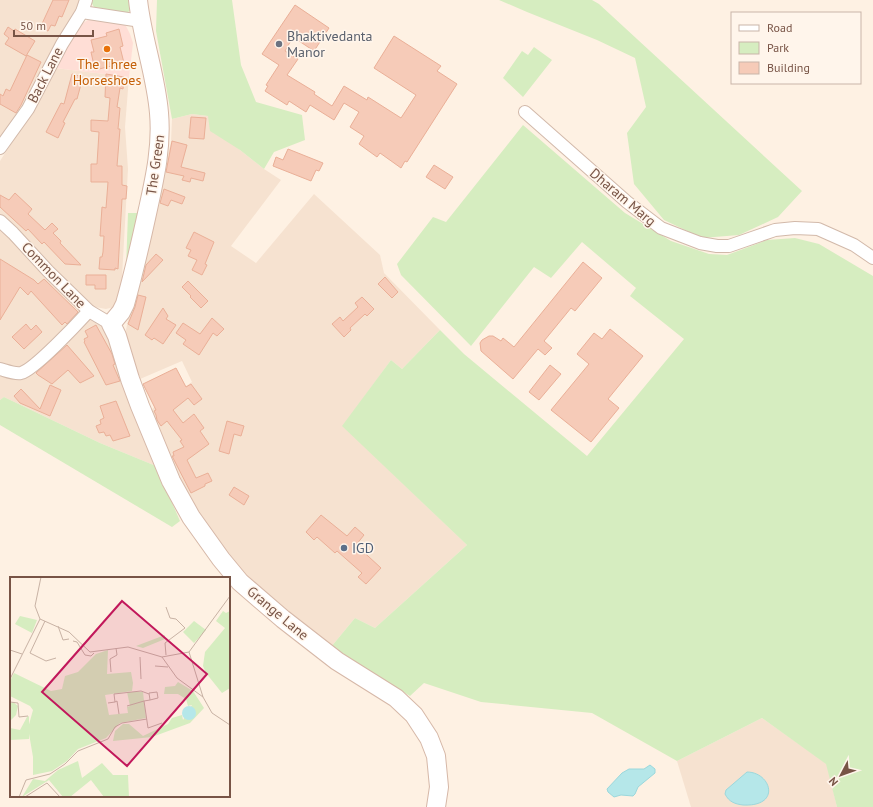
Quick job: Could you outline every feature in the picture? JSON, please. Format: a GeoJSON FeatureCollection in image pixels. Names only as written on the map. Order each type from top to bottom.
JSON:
{"type":"FeatureCollection","features":[{"type":"Feature","properties":{"kind":"street","name":"The Green"},"geometry":{"type":"LineString","coordinates":[[111,324],[122,312],[127,297],[140,244],[160,147],[159,114],[154,76],[141,22],[138,0]]}},
{"type":"Feature","properties":{"kind":"street"},"geometry":{"type":"LineString","coordinates":[[84,6],[141,22]]}},
{"type":"Feature","properties":{"kind":"street","name":"Back Lane"},"geometry":{"type":"LineString","coordinates":[[0,148],[28,109],[84,6]]}},
{"type":"Feature","properties":{"kind":"street","name":"Dharam Marg"},"geometry":{"type":"LineString","coordinates":[[525,112],[627,202],[661,228],[700,243],[717,246],[729,246],[775,230],[795,228],[818,229],[854,245],[873,258]]}},
{"type":"Feature","properties":{"kind":"street","name":"Common Lane"},"geometry":{"type":"LineString","coordinates":[[0,221],[13,232],[48,271],[89,311],[111,324]]}},
{"type":"Feature","properties":{"kind":"street"},"geometry":{"type":"LineString","coordinates":[[0,369],[15,373],[22,373],[29,369],[59,342],[89,311]]}},
{"type":"Feature","properties":{"kind":"street","name":"Grange Lane"},"geometry":{"type":"LineString","coordinates":[[111,324],[117,336],[133,386],[171,481],[191,517],[221,559],[240,582],[283,619],[337,661],[396,698],[414,715],[429,738],[436,756],[439,787],[436,807]]}},
{"type":"Feature","properties":{"kind":"shaded area"},"geometry":{"type":"Polygon","coordinates":[[[0,0],[83,0],[33,94],[0,142],[0,0]]]}},
{"type":"Feature","properties":{"kind":"shaded area"},"geometry":{"type":"Polygon","coordinates":[[[91,18],[120,22],[126,26],[133,43],[129,77],[55,68],[63,51],[80,25],[91,18]]]}},
{"type":"Feature","properties":{"kind":"shaded area"},"geometry":{"type":"Polygon","coordinates":[[[55,68],[129,77],[125,127],[128,169],[122,277],[119,299],[114,307],[106,309],[88,304],[0,215],[0,161],[33,110],[55,68]]]}},
{"type":"Feature","properties":{"kind":"shaded area"},"geometry":{"type":"Polygon","coordinates":[[[192,114],[208,116],[240,150],[281,180],[231,246],[256,263],[314,194],[380,255],[384,273],[440,330],[402,369],[391,360],[343,426],[467,545],[375,628],[355,618],[331,647],[254,589],[183,494],[149,415],[153,408],[192,382],[182,361],[140,379],[136,375],[128,351],[126,330],[136,280],[171,142],[172,119],[192,114]]]}},
{"type":"Feature","properties":{"kind":"shaded area"},"geometry":{"type":"Polygon","coordinates":[[[0,226],[82,311],[49,344],[22,367],[18,368],[0,363],[0,226]]]}},
{"type":"Feature","properties":{"kind":"shaded area"},"geometry":{"type":"Polygon","coordinates":[[[91,318],[100,325],[106,333],[156,466],[100,443],[4,397],[0,400],[0,375],[25,379],[91,318]]]}},
{"type":"Feature","properties":{"kind":"shaded area"},"geometry":{"type":"Polygon","coordinates":[[[762,718],[827,764],[837,807],[691,807],[677,761],[762,718]]]}},
{"type":"Feature","properties":{"kind":"green space"},"geometry":{"type":"Polygon","coordinates":[[[92,0],[134,0],[135,6],[127,13],[94,7],[91,2],[92,0]]]}},
{"type":"Feature","properties":{"kind":"green space"},"geometry":{"type":"Polygon","coordinates":[[[157,0],[232,0],[241,65],[256,102],[302,115],[305,140],[274,152],[264,169],[240,150],[210,131],[208,116],[192,114],[172,119],[156,31],[157,0]]]}},
{"type":"Feature","properties":{"kind":"green space"},"geometry":{"type":"Polygon","coordinates":[[[499,0],[592,0],[599,4],[802,191],[778,217],[739,235],[702,238],[664,220],[634,184],[627,133],[646,107],[635,58],[597,40],[499,0]]]}},
{"type":"Feature","properties":{"kind":"green space"},"geometry":{"type":"Polygon","coordinates":[[[534,47],[552,60],[523,97],[503,78],[522,51],[528,55],[534,47]]]}},
{"type":"Feature","properties":{"kind":"green space"},"geometry":{"type":"Polygon","coordinates":[[[523,125],[625,213],[671,241],[709,254],[727,255],[767,240],[795,238],[819,244],[873,276],[873,807],[837,807],[826,764],[762,718],[677,761],[592,713],[481,702],[424,683],[410,696],[331,647],[355,618],[375,628],[467,545],[342,426],[391,360],[402,369],[440,330],[464,354],[587,456],[684,339],[630,296],[636,288],[582,242],[551,278],[534,267],[471,346],[401,275],[397,264],[433,217],[446,222],[523,125]]]}},
{"type":"Feature","properties":{"kind":"green space"},"geometry":{"type":"Polygon","coordinates":[[[128,213],[140,213],[126,269],[128,213]]]}},
{"type":"Feature","properties":{"kind":"green space"},"geometry":{"type":"Polygon","coordinates":[[[4,397],[100,443],[156,466],[180,521],[172,527],[0,425],[0,400],[4,397]]]}},
{"type":"Feature","properties":{"kind":"water"},"geometry":{"type":"Polygon","coordinates":[[[650,765],[655,769],[655,773],[638,787],[633,796],[621,795],[614,797],[608,792],[607,789],[622,773],[629,769],[644,769],[650,765]]]}},
{"type":"Feature","properties":{"kind":"water"},"geometry":{"type":"Polygon","coordinates":[[[747,772],[762,777],[767,783],[769,789],[768,795],[763,801],[755,804],[743,805],[730,801],[725,794],[726,790],[747,772]]]}},
{"type":"Feature","properties":{"kind":"building"},"geometry":{"type":"Polygon","coordinates":[[[53,0],[69,0],[62,17],[59,16],[55,26],[51,25],[48,31],[40,28],[53,0]]]}},
{"type":"Feature","properties":{"kind":"building"},"geometry":{"type":"Polygon","coordinates":[[[295,5],[329,28],[314,51],[293,37],[285,51],[298,59],[287,75],[315,92],[314,94],[332,106],[344,86],[367,100],[368,97],[401,118],[416,95],[374,68],[394,36],[441,66],[437,71],[457,84],[407,162],[405,161],[401,168],[380,153],[377,157],[359,144],[364,136],[350,127],[359,112],[344,103],[334,120],[310,105],[306,112],[289,101],[287,105],[265,91],[268,86],[266,85],[279,65],[262,54],[295,5]]]}},
{"type":"Feature","properties":{"kind":"building"},"geometry":{"type":"Polygon","coordinates":[[[8,27],[14,31],[15,29],[35,41],[26,56],[5,44],[9,38],[4,34],[8,27]]]}},
{"type":"Feature","properties":{"kind":"building","name":"The Three Horseshoes"},"geometry":{"type":"Polygon","coordinates":[[[119,29],[123,46],[120,47],[124,63],[95,70],[91,52],[94,52],[91,40],[107,36],[106,33],[119,29]]]}},
{"type":"Feature","properties":{"kind":"building"},"geometry":{"type":"Polygon","coordinates":[[[27,55],[41,62],[16,113],[0,104],[0,94],[3,96],[6,89],[10,91],[27,55]]]}},
{"type":"Feature","properties":{"kind":"building"},"geometry":{"type":"Polygon","coordinates":[[[72,74],[83,77],[77,99],[75,99],[63,122],[65,123],[58,138],[46,132],[61,103],[64,104],[72,74]]]}},
{"type":"Feature","properties":{"kind":"building"},"geometry":{"type":"Polygon","coordinates":[[[106,74],[124,77],[123,89],[120,88],[117,107],[120,108],[118,129],[120,129],[117,166],[122,166],[122,185],[127,186],[126,199],[122,199],[118,269],[115,268],[115,270],[99,269],[100,257],[102,257],[103,252],[104,236],[100,236],[102,207],[106,208],[108,182],[91,182],[91,164],[97,164],[99,132],[91,131],[91,120],[108,121],[110,98],[105,97],[106,74]]]}},
{"type":"Feature","properties":{"kind":"building"},"geometry":{"type":"Polygon","coordinates":[[[191,117],[206,118],[204,139],[189,138],[191,117]]]}},
{"type":"Feature","properties":{"kind":"building"},"geometry":{"type":"Polygon","coordinates":[[[172,141],[187,145],[181,167],[205,173],[203,181],[191,178],[190,182],[182,180],[184,176],[166,172],[172,141]]]}},
{"type":"Feature","properties":{"kind":"building"},"geometry":{"type":"Polygon","coordinates":[[[288,149],[323,163],[319,171],[316,170],[311,181],[273,166],[276,157],[283,160],[288,149]]]}},
{"type":"Feature","properties":{"kind":"building"},"geometry":{"type":"Polygon","coordinates":[[[434,165],[453,177],[445,189],[426,177],[434,165]]]}},
{"type":"Feature","properties":{"kind":"building"},"geometry":{"type":"Polygon","coordinates":[[[164,189],[185,197],[182,204],[171,200],[168,206],[160,203],[164,189]]]}},
{"type":"Feature","properties":{"kind":"building"},"geometry":{"type":"Polygon","coordinates":[[[15,193],[32,209],[28,214],[45,230],[52,223],[58,229],[53,233],[61,241],[60,243],[81,265],[65,264],[44,242],[42,244],[28,229],[26,231],[0,207],[0,195],[9,200],[15,193]]]}},
{"type":"Feature","properties":{"kind":"building"},"geometry":{"type":"Polygon","coordinates":[[[194,232],[214,242],[205,264],[207,265],[202,275],[192,270],[197,260],[188,256],[191,250],[186,248],[194,232]]]}},
{"type":"Feature","properties":{"kind":"building"},"geometry":{"type":"Polygon","coordinates":[[[156,254],[163,260],[142,282],[146,265],[156,254]]]}},
{"type":"Feature","properties":{"kind":"building"},"geometry":{"type":"Polygon","coordinates":[[[0,259],[38,284],[44,279],[78,312],[67,324],[65,322],[62,325],[31,291],[28,295],[20,287],[0,320],[0,259]]]}},
{"type":"Feature","properties":{"kind":"building"},"geometry":{"type":"Polygon","coordinates":[[[583,262],[602,278],[575,311],[571,308],[544,341],[552,348],[545,355],[538,349],[513,379],[481,351],[480,343],[489,336],[493,336],[501,341],[503,338],[514,347],[583,262]]]}},
{"type":"Feature","properties":{"kind":"building"},"geometry":{"type":"Polygon","coordinates":[[[86,275],[106,275],[106,289],[95,289],[95,285],[86,285],[86,275]]]}},
{"type":"Feature","properties":{"kind":"building"},"geometry":{"type":"Polygon","coordinates":[[[385,277],[398,292],[392,298],[378,284],[385,277]]]}},
{"type":"Feature","properties":{"kind":"building"},"geometry":{"type":"Polygon","coordinates":[[[188,281],[208,301],[201,308],[182,287],[188,281]]]}},
{"type":"Feature","properties":{"kind":"building"},"geometry":{"type":"Polygon","coordinates":[[[138,295],[146,297],[138,330],[128,324],[138,295]]]}},
{"type":"Feature","properties":{"kind":"building"},"geometry":{"type":"Polygon","coordinates":[[[362,297],[374,309],[367,316],[365,314],[350,328],[351,330],[344,337],[332,324],[340,317],[343,321],[358,307],[355,303],[362,297]]]}},
{"type":"Feature","properties":{"kind":"building"},"geometry":{"type":"Polygon","coordinates":[[[163,308],[168,316],[166,319],[176,325],[163,344],[154,338],[152,340],[145,335],[163,308]]]}},
{"type":"Feature","properties":{"kind":"building"},"geometry":{"type":"Polygon","coordinates":[[[212,318],[224,329],[217,336],[213,333],[199,355],[183,344],[186,340],[176,333],[183,323],[200,334],[212,318]]]}},
{"type":"Feature","properties":{"kind":"building"},"geometry":{"type":"Polygon","coordinates":[[[26,324],[31,330],[36,325],[42,332],[24,349],[12,337],[26,324]]]}},
{"type":"Feature","properties":{"kind":"building"},"geometry":{"type":"Polygon","coordinates":[[[96,325],[112,354],[115,364],[113,365],[120,381],[106,385],[84,342],[84,339],[88,337],[85,331],[96,325]]]}},
{"type":"Feature","properties":{"kind":"building"},"geometry":{"type":"Polygon","coordinates":[[[610,329],[643,356],[608,399],[619,408],[591,442],[551,410],[589,364],[577,354],[594,333],[602,339],[610,329]]]}},
{"type":"Feature","properties":{"kind":"building"},"geometry":{"type":"Polygon","coordinates":[[[67,345],[94,376],[80,383],[68,370],[52,384],[36,373],[67,345]]]}},
{"type":"Feature","properties":{"kind":"building"},"geometry":{"type":"Polygon","coordinates":[[[550,365],[561,374],[539,400],[529,392],[550,365]]]}},
{"type":"Feature","properties":{"kind":"building"},"geometry":{"type":"Polygon","coordinates":[[[176,368],[186,387],[191,384],[202,399],[194,405],[188,398],[173,410],[183,423],[194,414],[204,428],[200,431],[209,444],[187,460],[196,478],[208,473],[212,481],[191,493],[172,456],[174,456],[173,452],[184,447],[180,441],[182,440],[167,421],[161,426],[154,411],[156,410],[143,384],[176,368]]]}},
{"type":"Feature","properties":{"kind":"building"},"geometry":{"type":"Polygon","coordinates":[[[50,385],[61,390],[50,416],[20,403],[14,396],[21,389],[40,409],[50,385]]]}},
{"type":"Feature","properties":{"kind":"building"},"geometry":{"type":"Polygon","coordinates":[[[116,401],[130,436],[113,441],[110,435],[106,436],[104,432],[99,433],[96,426],[101,424],[100,420],[104,418],[100,406],[116,401]]]}},
{"type":"Feature","properties":{"kind":"building"},"geometry":{"type":"Polygon","coordinates":[[[227,421],[244,426],[241,436],[234,434],[229,454],[219,451],[227,421]]]}},
{"type":"Feature","properties":{"kind":"building"},"geometry":{"type":"Polygon","coordinates":[[[234,487],[249,496],[244,505],[229,495],[234,487]]]}},
{"type":"Feature","properties":{"kind":"building","name":"IGD"},"geometry":{"type":"Polygon","coordinates":[[[321,515],[347,536],[355,527],[364,535],[356,545],[381,568],[366,584],[358,577],[362,573],[337,551],[335,553],[317,537],[314,540],[306,532],[321,515]]]}},
{"type":"Feature","properties":{"kind":"place","name":"Bhaktivedanta Manor"},"geometry":{"type":"Point","coordinates":[279,44]}},
{"type":"Feature","properties":{"kind":"place","name":"The Three Horseshoes"},"geometry":{"type":"Point","coordinates":[107,49]}},
{"type":"Feature","properties":{"kind":"place","name":"IGD"},"geometry":{"type":"Point","coordinates":[344,548]}}]}
